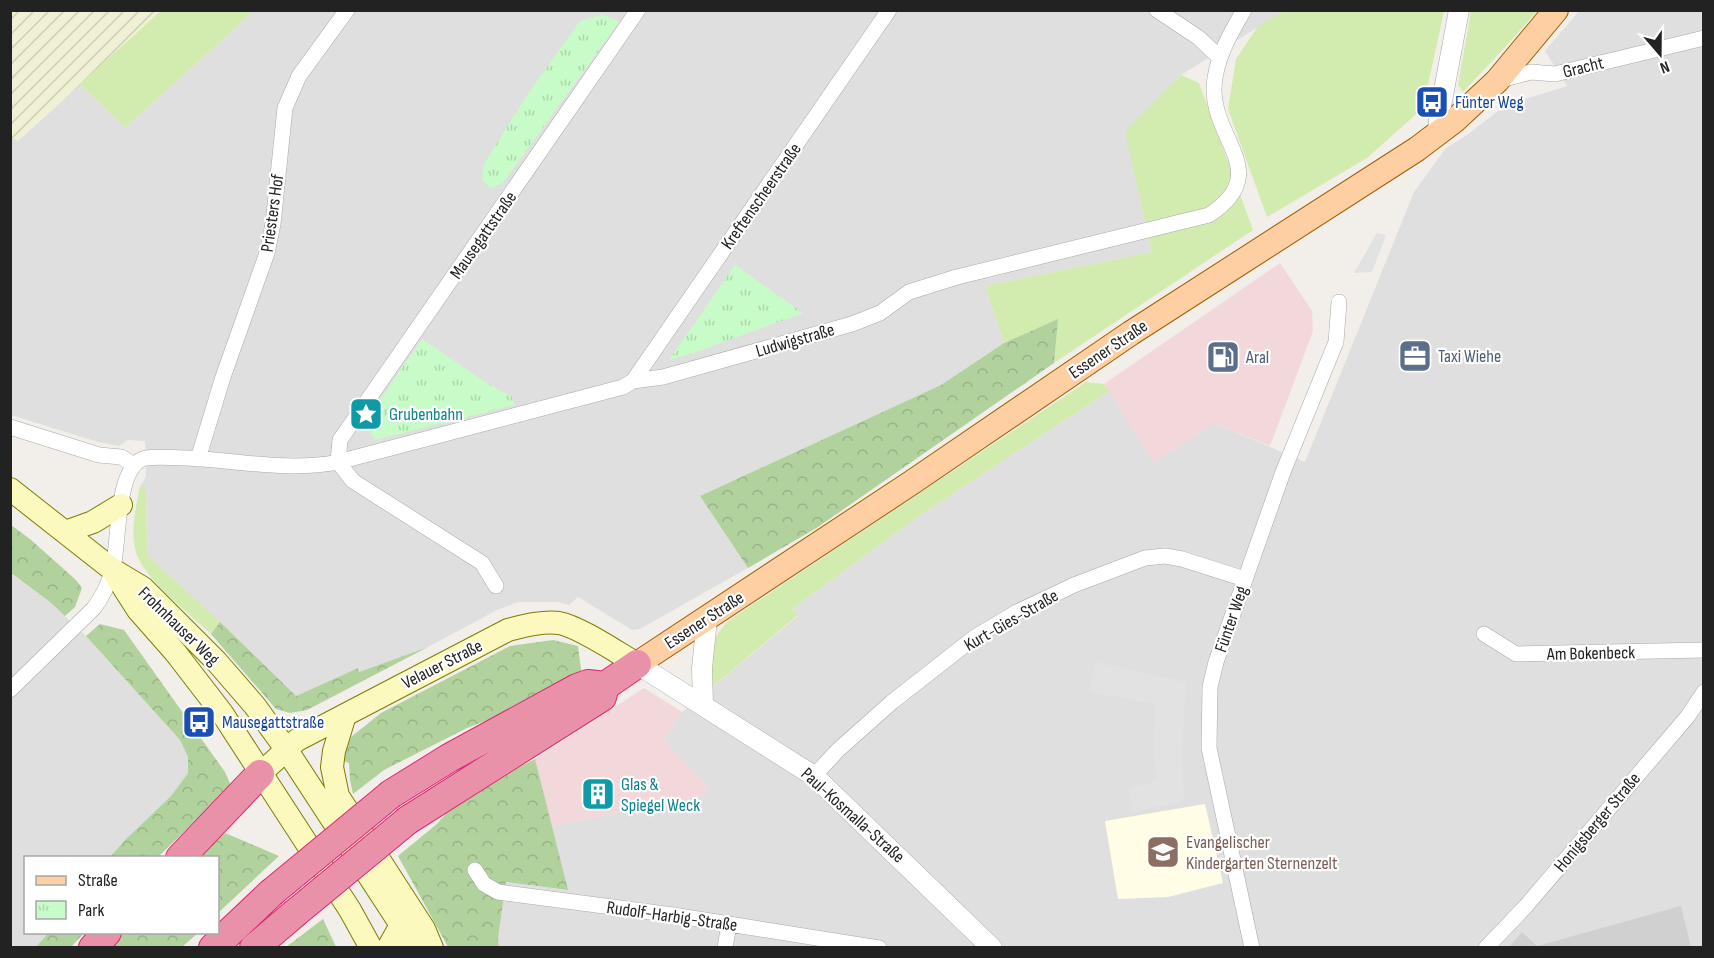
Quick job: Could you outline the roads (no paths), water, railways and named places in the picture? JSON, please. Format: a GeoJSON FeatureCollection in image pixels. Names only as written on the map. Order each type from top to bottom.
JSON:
{"type":"FeatureCollection","features":[{"type":"Feature","properties":{"kind":"highway"},"geometry":{"type":"LineString","coordinates":[[213,948],[271,893],[391,794],[449,758],[577,688],[588,684],[605,686],[637,664]]}},
{"type":"Feature","properties":{"kind":"highway"},"geometry":{"type":"LineString","coordinates":[[254,948],[408,820],[602,698],[605,686]]}},
{"type":"Feature","properties":{"kind":"highway"},"geometry":{"type":"LineString","coordinates":[[182,856],[260,774]]}},
{"type":"Feature","properties":{"kind":"highway"},"geometry":{"type":"LineString","coordinates":[[93,948],[106,934]]}},
{"type":"Feature","properties":{"kind":"main road","name":"Essener Straße"},"geometry":{"type":"LineString","coordinates":[[637,664],[1131,333],[1364,185],[1438,134],[1497,81],[1556,10]]}},
{"type":"Feature","properties":{"kind":"main road"},"geometry":{"type":"LineString","coordinates":[[10,489],[113,570]]}},
{"type":"Feature","properties":{"kind":"main road"},"geometry":{"type":"LineString","coordinates":[[64,532],[93,522],[121,505]]}},
{"type":"Feature","properties":{"kind":"main road","name":"Frohnhauser Weg"},"geometry":{"type":"LineString","coordinates":[[113,570],[143,588],[216,661],[255,706],[402,923],[416,948]]}},
{"type":"Feature","properties":{"kind":"main road","name":"Frohnhauser Weg"},"geometry":{"type":"LineString","coordinates":[[113,570],[138,610],[175,652],[222,713],[350,910],[371,948]]}},
{"type":"Feature","properties":{"kind":"main road","name":"Velauer Straße"},"geometry":{"type":"LineString","coordinates":[[260,774],[297,740],[508,630],[522,626],[557,623],[570,626],[637,664]]}},
{"type":"Feature","properties":{"kind":"main road"},"geometry":{"type":"LineString","coordinates":[[345,716],[334,751],[332,768],[338,796],[424,929],[432,948]]}},
{"type":"Feature","properties":{"kind":"main road"},"geometry":{"type":"LineString","coordinates":[[388,948],[402,923]]}},
{"type":"Feature","properties":{"kind":"street","name":"Priesters Hof"},"geometry":{"type":"LineString","coordinates":[[198,459],[222,377],[267,253],[273,224],[285,108],[298,76],[347,10]]}},
{"type":"Feature","properties":{"kind":"street","name":"Mausegattstraße"},"geometry":{"type":"LineString","coordinates":[[338,462],[340,440],[638,10]]}},
{"type":"Feature","properties":{"kind":"street","name":"Kreftenscheerstraße"},"geometry":{"type":"LineString","coordinates":[[633,381],[890,10]]}},
{"type":"Feature","properties":{"kind":"street"},"geometry":{"type":"LineString","coordinates":[[1157,10],[1199,38],[1220,58],[1244,10]]}},
{"type":"Feature","properties":{"kind":"street"},"geometry":{"type":"LineString","coordinates":[[1438,134],[1439,117],[1459,10]]}},
{"type":"Feature","properties":{"kind":"street","name":"Gracht"},"geometry":{"type":"LineString","coordinates":[[1497,81],[1532,72],[1555,74],[1704,38]]}},
{"type":"Feature","properties":{"kind":"street","name":"Ludwigstraße"},"geometry":{"type":"LineString","coordinates":[[338,462],[623,387],[633,381],[663,377],[852,324],[880,313],[909,292],[957,277],[1209,216],[1227,204],[1237,188],[1240,171],[1215,103],[1214,86],[1220,58]]}},
{"type":"Feature","properties":{"kind":"street","name":"Fünter Weg"},"geometry":{"type":"LineString","coordinates":[[1252,948],[1209,748],[1212,674],[1283,472],[1336,342],[1338,302]]}},
{"type":"Feature","properties":{"kind":"street"},"geometry":{"type":"LineString","coordinates":[[10,427],[99,455],[121,457],[134,465]]}},
{"type":"Feature","properties":{"kind":"street"},"geometry":{"type":"LineString","coordinates":[[10,690],[103,597],[113,570],[121,505],[128,474],[141,459],[153,457],[198,459],[316,467],[338,462],[353,481],[482,563],[496,586]]}},
{"type":"Feature","properties":{"kind":"street","name":"Kurt-Gies-Straße"},"geometry":{"type":"LineString","coordinates":[[814,776],[838,750],[892,702],[975,637],[1017,612],[1074,585],[1145,558],[1165,556],[1182,559],[1245,579]]}},
{"type":"Feature","properties":{"kind":"street"},"geometry":{"type":"LineString","coordinates":[[703,705],[702,668],[707,619]]}},
{"type":"Feature","properties":{"kind":"street","name":"Am Bokenbeck"},"geometry":{"type":"LineString","coordinates":[[1484,634],[1516,654],[1704,650]]}},
{"type":"Feature","properties":{"kind":"street","name":"Paul-Kosmalla-Straße"},"geometry":{"type":"LineString","coordinates":[[637,664],[814,776],[992,948]]}},
{"type":"Feature","properties":{"kind":"street","name":"Honigsberger Straße"},"geometry":{"type":"LineString","coordinates":[[1486,948],[1526,906],[1688,716],[1704,692]]}},
{"type":"Feature","properties":{"kind":"street","name":"Rudolf-Harbig-Straße"},"geometry":{"type":"LineString","coordinates":[[475,870],[484,884],[498,892],[673,915],[879,948]]}},
{"type":"Feature","properties":{"kind":"street"},"geometry":{"type":"LineString","coordinates":[[725,948],[729,924]]}},
{"type":"Feature","properties":{"kind":"place","name":"Fünter Weg"},"geometry":{"type":"Point","coordinates":[1432,102]}},
{"type":"Feature","properties":{"kind":"place","name":"Taxi Wiehe"},"geometry":{"type":"Point","coordinates":[1415,356]}},
{"type":"Feature","properties":{"kind":"place","name":"Aral"},"geometry":{"type":"Point","coordinates":[1223,357]}},
{"type":"Feature","properties":{"kind":"place","name":"Grubenbahn"},"geometry":{"type":"Point","coordinates":[366,414]}},
{"type":"Feature","properties":{"kind":"place","name":"Mausegattstraße"},"geometry":{"type":"Point","coordinates":[199,722]}},
{"type":"Feature","properties":{"kind":"place","name":"Glas & Spiegel Weck"},"geometry":{"type":"Point","coordinates":[598,794]}},
{"type":"Feature","properties":{"kind":"place","name":"Evangelischer Kindergarten Sternenzelt"},"geometry":{"type":"Point","coordinates":[1163,852]}}]}
